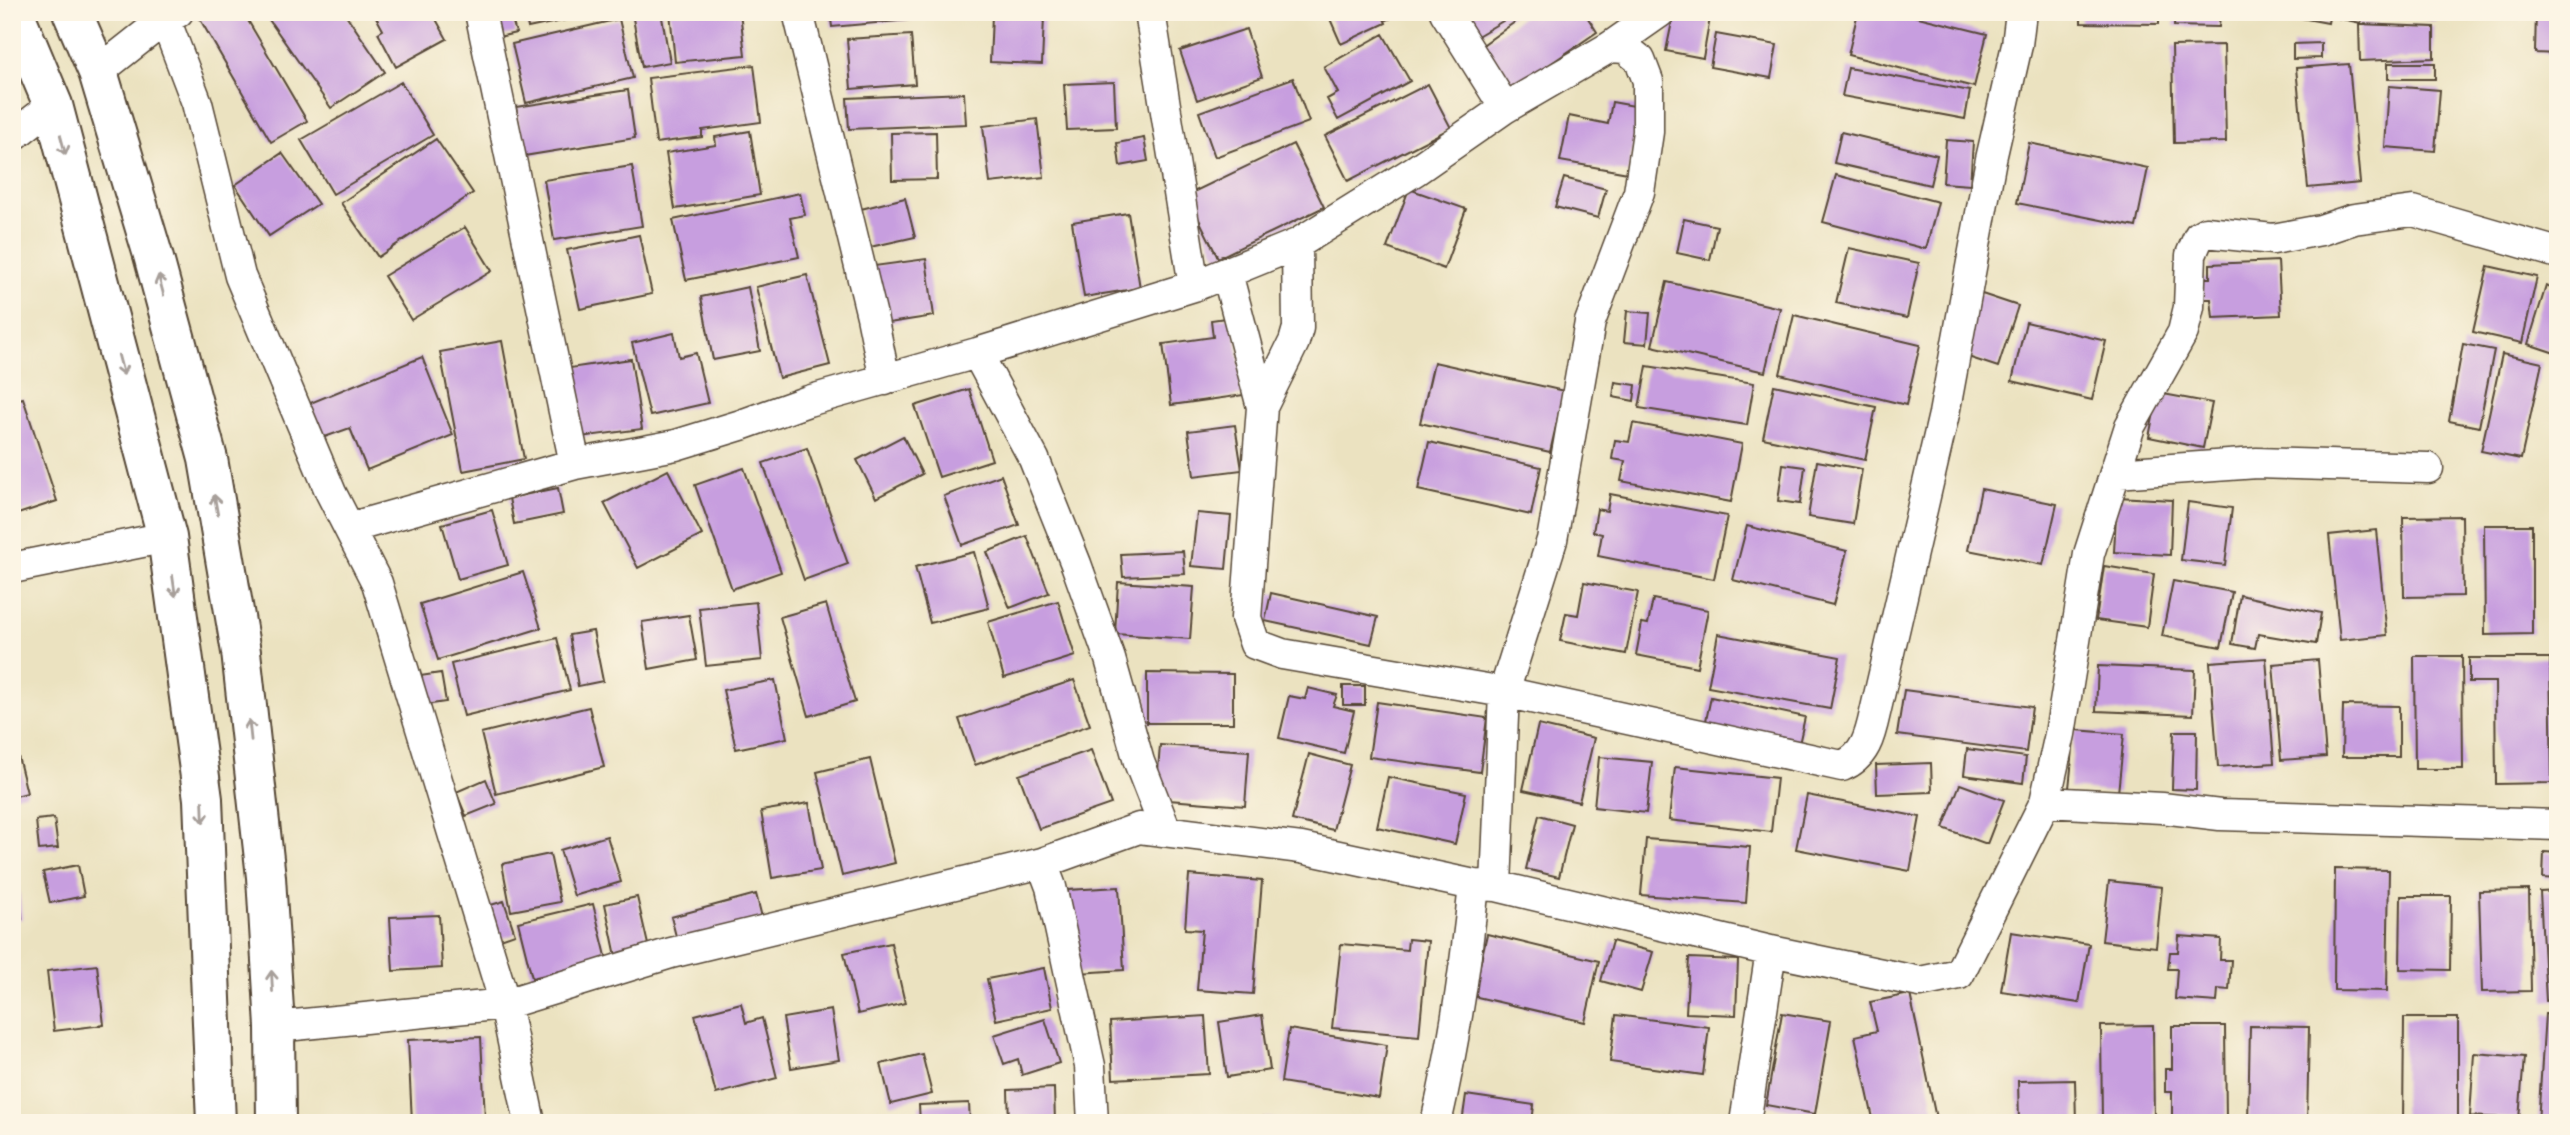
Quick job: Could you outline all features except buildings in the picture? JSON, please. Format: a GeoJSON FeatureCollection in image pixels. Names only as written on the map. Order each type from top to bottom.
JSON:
{"type":"FeatureCollection","features":[{"type":"Feature","properties":{"kind":"main road"},"geometry":{"type":"LineString","coordinates":[[14,12],[53,105],[167,537],[203,799],[216,1123]]}},
{"type":"Feature","properties":{"kind":"main road"},"geometry":{"type":"LineString","coordinates":[[72,12],[98,72],[153,255],[208,459],[242,665],[266,877],[275,1027],[276,1123]]}},
{"type":"Feature","properties":{"kind":"street"},"geometry":{"type":"LineString","coordinates":[[480,12],[575,464]]}},
{"type":"Feature","properties":{"kind":"street"},"geometry":{"type":"LineString","coordinates":[[799,12],[885,380]]}},
{"type":"Feature","properties":{"kind":"street"},"geometry":{"type":"LineString","coordinates":[[1150,12],[1194,286]]}},
{"type":"Feature","properties":{"kind":"street"},"geometry":{"type":"LineString","coordinates":[[1446,12],[1505,108]]}},
{"type":"Feature","properties":{"kind":"street"},"geometry":{"type":"LineString","coordinates":[[349,528],[575,464],[676,445],[808,401],[977,353],[1194,286],[1297,244],[1416,170],[1505,108],[1610,47],[1660,12]]}},
{"type":"Feature","properties":{"kind":"street"},"geometry":{"type":"LineString","coordinates":[[1227,273],[1262,407],[1246,618],[1255,644],[1282,654],[1504,692],[1842,766],[1852,762],[1868,744],[1944,414],[1991,159],[2017,45],[2021,12]]}},
{"type":"Feature","properties":{"kind":"street"},"geometry":{"type":"LineString","coordinates":[[98,72],[171,16],[197,103],[240,276],[331,493],[377,583],[395,638],[505,1004],[530,1123]]}},
{"type":"Feature","properties":{"kind":"street"},"geometry":{"type":"LineString","coordinates":[[1436,1123],[1466,956],[1485,886],[1504,692],[1552,540],[1590,321],[1639,192],[1648,132],[1648,81],[1640,60],[1625,48],[1610,47]]}},
{"type":"Feature","properties":{"kind":"street"},"geometry":{"type":"LineString","coordinates":[[12,137],[53,105]]}},
{"type":"Feature","properties":{"kind":"street"},"geometry":{"type":"LineString","coordinates":[[275,1027],[505,1004],[671,953],[1042,863],[1139,828],[1301,848],[1920,982],[1959,974],[2045,802],[2060,734],[2089,554],[2130,426],[2183,332],[2189,307],[2191,254],[2199,236],[2206,232],[2273,239],[2321,230],[2354,219],[2413,211],[2558,253]]}},
{"type":"Feature","properties":{"kind":"street"},"geometry":{"type":"LineString","coordinates":[[1262,407],[1294,342],[1298,328],[1297,244]]}},
{"type":"Feature","properties":{"kind":"street"},"geometry":{"type":"LineString","coordinates":[[977,353],[1034,459],[1076,564],[1110,659],[1139,762],[1166,831]]}},
{"type":"Feature","properties":{"kind":"street"},"geometry":{"type":"LineString","coordinates":[[2116,473],[2257,463],[2428,468]]}},
{"type":"Feature","properties":{"kind":"street"},"geometry":{"type":"LineString","coordinates":[[12,568],[167,537]]}},
{"type":"Feature","properties":{"kind":"street"},"geometry":{"type":"LineString","coordinates":[[2045,802],[2162,808],[2220,815],[2558,825]]}},
{"type":"Feature","properties":{"kind":"street"},"geometry":{"type":"LineString","coordinates":[[1042,863],[1051,887],[1090,1066],[1093,1123]]}},
{"type":"Feature","properties":{"kind":"street"},"geometry":{"type":"LineString","coordinates":[[1745,1123],[1771,951]]}}]}
